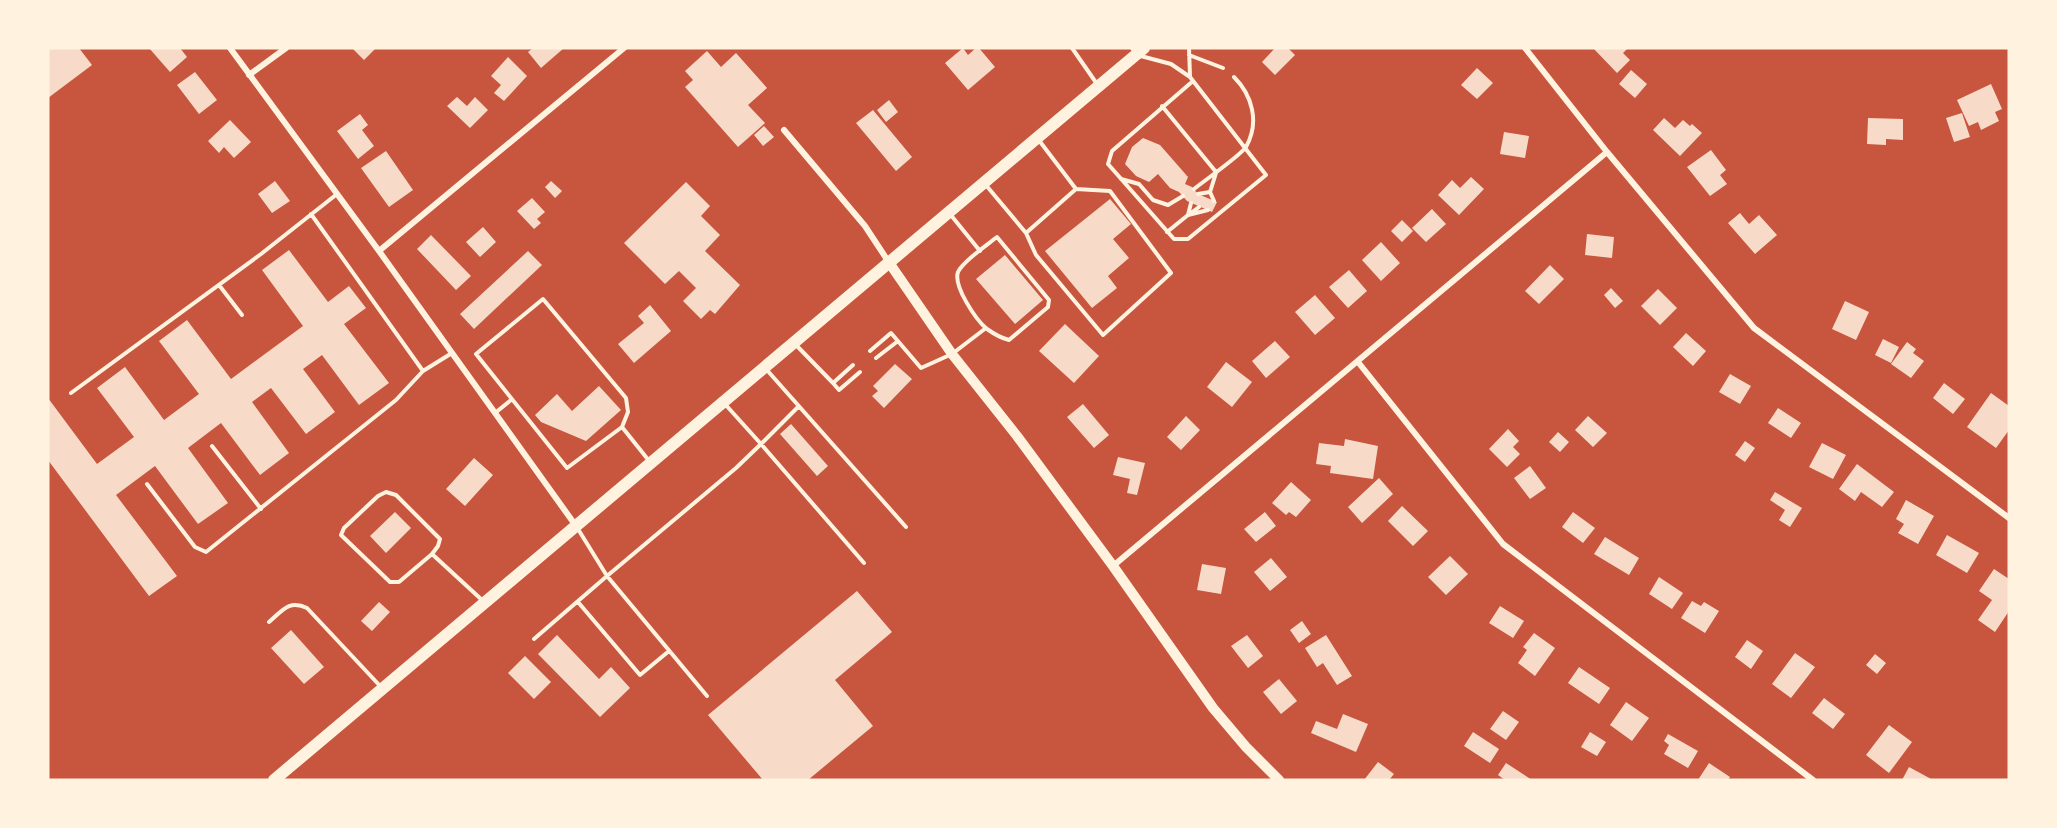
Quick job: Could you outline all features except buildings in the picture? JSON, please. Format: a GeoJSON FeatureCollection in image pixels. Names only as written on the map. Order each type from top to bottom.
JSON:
{"type":"FeatureCollection","features":[{"type":"Feature","properties":{"kind":"main road"},"geometry":{"type":"LineString","coordinates":[[273,780],[888,261],[1099,87],[1138,50]]}},
{"type":"Feature","properties":{"kind":"street"},"geometry":{"type":"LineString","coordinates":[[230,48],[576,526]]}},
{"type":"Feature","properties":{"kind":"street"},"geometry":{"type":"LineString","coordinates":[[249,75],[286,48]]}},
{"type":"Feature","properties":{"kind":"street"},"geometry":{"type":"LineString","coordinates":[[379,251],[624,48]]}},
{"type":"Feature","properties":{"kind":"street"},"geometry":{"type":"LineString","coordinates":[[1525,48],[1607,152],[1754,328],[2009,518]]}},
{"type":"Feature","properties":{"kind":"street"},"geometry":{"type":"LineString","coordinates":[[784,130],[865,226],[952,354],[1017,436],[1113,566],[1213,708],[1246,747],[1279,780]]}},
{"type":"Feature","properties":{"kind":"street"},"geometry":{"type":"LineString","coordinates":[[1113,566],[1607,152]]}},
{"type":"Feature","properties":{"kind":"street"},"geometry":{"type":"LineString","coordinates":[[1358,363],[1503,544],[1813,780]]}},
{"type":"Feature","properties":{"kind":"lane"},"geometry":{"type":"LineString","coordinates":[[1072,48],[1099,87]]}},
{"type":"Feature","properties":{"kind":"lane"},"geometry":{"type":"LineString","coordinates":[[1189,48],[1191,79]]}},
{"type":"Feature","properties":{"kind":"lane"},"geometry":{"type":"LineString","coordinates":[[1138,50],[1170,64],[1191,79],[1266,175],[1188,239],[1174,238],[1167,232],[1108,164],[1112,151],[1191,79]]}},
{"type":"Feature","properties":{"kind":"lane"},"geometry":{"type":"LineString","coordinates":[[1189,56],[1223,68]]}},
{"type":"Feature","properties":{"kind":"lane"},"geometry":{"type":"LineString","coordinates":[[1194,189],[1245,148],[1253,124],[1252,105],[1244,88],[1234,77]]}},
{"type":"Feature","properties":{"kind":"lane"},"geometry":{"type":"LineString","coordinates":[[1162,106],[1216,172]]}},
{"type":"Feature","properties":{"kind":"lane"},"geometry":{"type":"LineString","coordinates":[[1037,138],[1076,189]]}},
{"type":"Feature","properties":{"kind":"lane"},"geometry":{"type":"LineString","coordinates":[[1206,198],[1216,172]]}},
{"type":"Feature","properties":{"kind":"lane"},"geometry":{"type":"LineString","coordinates":[[1121,178],[1139,184],[1153,200],[1168,205],[1183,196]]}},
{"type":"Feature","properties":{"kind":"lane"},"geometry":{"type":"LineString","coordinates":[[984,183],[1026,233],[1036,255],[1103,335],[1171,273],[1110,191],[1076,189],[1026,233]]}},
{"type":"Feature","properties":{"kind":"lane"},"geometry":{"type":"LineString","coordinates":[[1198,194],[1210,192]]}},
{"type":"Feature","properties":{"kind":"lane"},"geometry":{"type":"LineString","coordinates":[[1210,192],[1214,201]]}},
{"type":"Feature","properties":{"kind":"lane"},"geometry":{"type":"LineString","coordinates":[[71,393],[219,285],[337,194]]}},
{"type":"Feature","properties":{"kind":"lane"},"geometry":{"type":"LineString","coordinates":[[1188,215],[1191,203]]}},
{"type":"Feature","properties":{"kind":"lane"},"geometry":{"type":"LineString","coordinates":[[1167,232],[1199,207]]}},
{"type":"Feature","properties":{"kind":"lane"},"geometry":{"type":"LineString","coordinates":[[1188,215],[1208,210]]}},
{"type":"Feature","properties":{"kind":"lane"},"geometry":{"type":"LineString","coordinates":[[949,212],[980,251]]}},
{"type":"Feature","properties":{"kind":"lane"},"geometry":{"type":"LineString","coordinates":[[311,214],[423,371]]}},
{"type":"Feature","properties":{"kind":"lane"},"geometry":{"type":"LineString","coordinates":[[997,237],[1049,300],[1048,307],[1009,339],[1002,338],[986,328],[960,291],[956,279],[960,269],[980,251],[997,237]]}},
{"type":"Feature","properties":{"kind":"lane"},"geometry":{"type":"LineString","coordinates":[[219,285],[242,315]]}},
{"type":"Feature","properties":{"kind":"lane"},"geometry":{"type":"LineString","coordinates":[[543,299],[626,398],[628,412],[622,427],[567,468],[476,354],[543,299]]}},
{"type":"Feature","properties":{"kind":"lane"},"geometry":{"type":"LineString","coordinates":[[870,351],[891,333],[921,368],[952,354],[986,328]]}},
{"type":"Feature","properties":{"kind":"lane"},"geometry":{"type":"LineString","coordinates":[[876,358],[898,340]]}},
{"type":"Feature","properties":{"kind":"lane"},"geometry":{"type":"LineString","coordinates":[[793,342],[839,390],[860,372]]}},
{"type":"Feature","properties":{"kind":"lane"},"geometry":{"type":"LineString","coordinates":[[147,484],[195,547],[206,552],[396,400],[423,371],[452,353]]}},
{"type":"Feature","properties":{"kind":"lane"},"geometry":{"type":"LineString","coordinates":[[833,383],[854,365]]}},
{"type":"Feature","properties":{"kind":"lane"},"geometry":{"type":"LineString","coordinates":[[763,367],[906,527]]}},
{"type":"Feature","properties":{"kind":"lane"},"geometry":{"type":"LineString","coordinates":[[495,413],[511,400]]}},
{"type":"Feature","properties":{"kind":"lane"},"geometry":{"type":"LineString","coordinates":[[722,402],[864,563]]}},
{"type":"Feature","properties":{"kind":"lane"},"geometry":{"type":"LineString","coordinates":[[534,639],[736,468],[798,407]]}},
{"type":"Feature","properties":{"kind":"lane"},"geometry":{"type":"LineString","coordinates":[[622,427],[651,462]]}},
{"type":"Feature","properties":{"kind":"lane"},"geometry":{"type":"LineString","coordinates":[[212,446],[261,509]]}},
{"type":"Feature","properties":{"kind":"lane"},"geometry":{"type":"LineString","coordinates":[[386,492],[396,495],[435,531],[440,539],[432,554],[399,582],[390,582],[341,535],[344,528],[378,496],[386,492]]}},
{"type":"Feature","properties":{"kind":"lane"},"geometry":{"type":"LineString","coordinates":[[576,526],[607,576],[707,696]]}},
{"type":"Feature","properties":{"kind":"lane"},"geometry":{"type":"LineString","coordinates":[[432,554],[485,603]]}},
{"type":"Feature","properties":{"kind":"lane"},"geometry":{"type":"LineString","coordinates":[[578,602],[640,675],[669,650]]}},
{"type":"Feature","properties":{"kind":"lane"},"geometry":{"type":"LineString","coordinates":[[270,622],[290,604],[299,603],[307,608],[382,689]]}}]}
